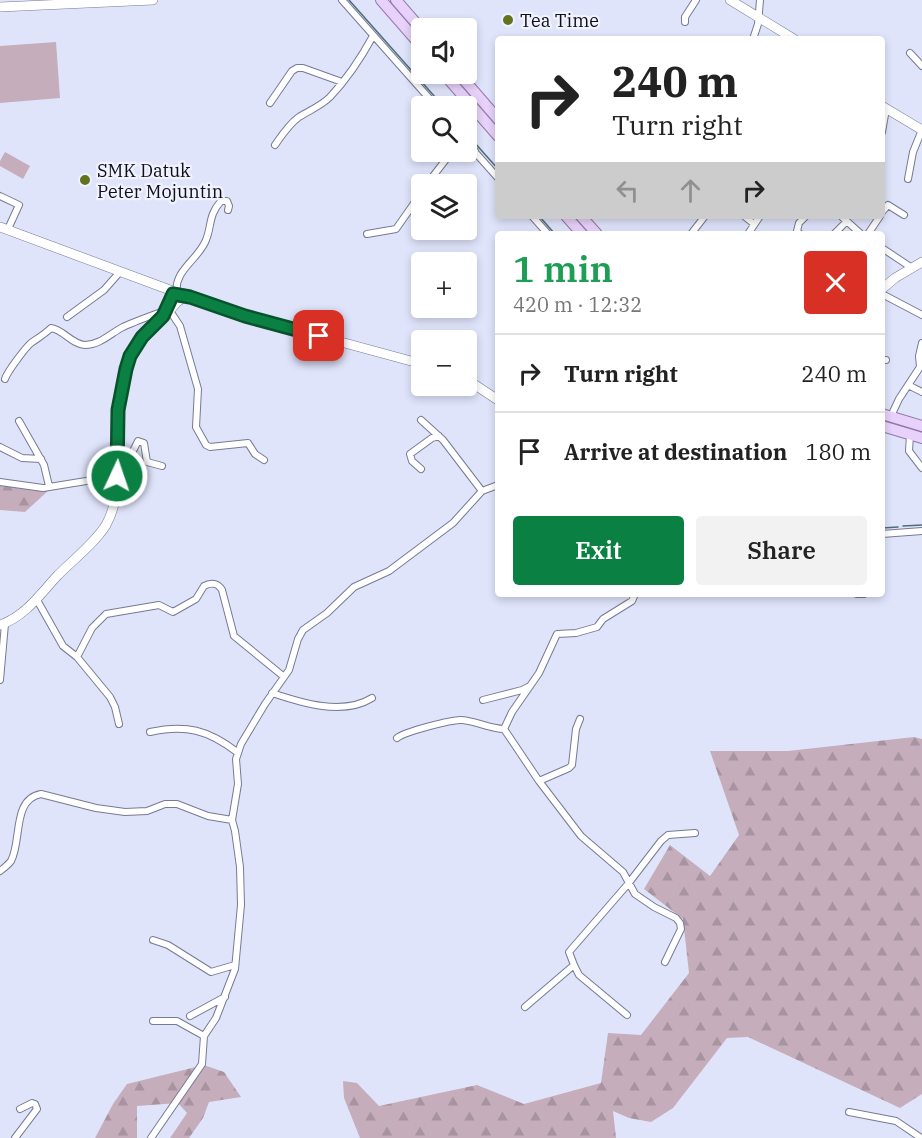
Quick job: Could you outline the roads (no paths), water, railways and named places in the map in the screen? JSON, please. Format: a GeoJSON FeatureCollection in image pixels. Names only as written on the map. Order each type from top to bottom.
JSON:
{"type":"FeatureCollection","features":[{"type":"Feature","properties":{"kind":"main road"},"geometry":{"type":"LineString","coordinates":[[0,8],[153,0]]}},
{"type":"Feature","properties":{"kind":"main road"},"geometry":{"type":"LineString","coordinates":[[730,0],[759,16],[786,36]]}},
{"type":"Feature","properties":{"kind":"main road"},"geometry":{"type":"LineString","coordinates":[[388,3],[411,22]]}},
{"type":"Feature","properties":{"kind":"main road"},"geometry":{"type":"LineString","coordinates":[[388,3],[411,33]]}},
{"type":"Feature","properties":{"kind":"main road"},"geometry":{"type":"LineString","coordinates":[[453,84],[495,133]]}},
{"type":"Feature","properties":{"kind":"main road"},"geometry":{"type":"LineString","coordinates":[[468,84],[495,116]]}},
{"type":"Feature","properties":{"kind":"main road"},"geometry":{"type":"LineString","coordinates":[[485,104],[495,112]]}},
{"type":"Feature","properties":{"kind":"main road"},"geometry":{"type":"LineString","coordinates":[[885,108],[922,130]]}},
{"type":"Feature","properties":{"kind":"main road"},"geometry":{"type":"LineString","coordinates":[[569,219],[579,231]]}},
{"type":"Feature","properties":{"kind":"main road"},"geometry":{"type":"LineString","coordinates":[[583,219],[594,231]]}},
{"type":"Feature","properties":{"kind":"main road"},"geometry":{"type":"LineString","coordinates":[[4,228],[156,285],[176,297],[206,303],[245,316],[411,361]]}},
{"type":"Feature","properties":{"kind":"main road"},"geometry":{"type":"LineString","coordinates":[[885,286],[922,262]]}},
{"type":"Feature","properties":{"kind":"main road"},"geometry":{"type":"LineString","coordinates":[[2,624],[37,600],[100,534],[113,508],[117,474],[118,410],[130,356],[142,337],[165,313],[176,297]]}},
{"type":"Feature","properties":{"kind":"main road"},"geometry":{"type":"LineString","coordinates":[[477,386],[495,398]]}},
{"type":"Feature","properties":{"kind":"main road"},"geometry":{"type":"LineString","coordinates":[[886,415],[922,426]]}},
{"type":"Feature","properties":{"kind":"main road"},"geometry":{"type":"LineString","coordinates":[[885,427],[922,438]]}},
{"type":"Feature","properties":{"kind":"street"},"geometry":{"type":"LineString","coordinates":[[342,0],[427,96]]}},
{"type":"Feature","properties":{"kind":"street"},"geometry":{"type":"LineString","coordinates":[[685,22],[685,17],[696,0]]}},
{"type":"Feature","properties":{"kind":"street"},"geometry":{"type":"LineString","coordinates":[[754,36],[758,24],[759,2]]}},
{"type":"Feature","properties":{"kind":"street"},"geometry":{"type":"LineString","coordinates":[[275,145],[290,125],[318,108],[342,82],[360,59],[373,36]]}},
{"type":"Feature","properties":{"kind":"street"},"geometry":{"type":"LineString","coordinates":[[910,53],[922,66]]}},
{"type":"Feature","properties":{"kind":"street"},"geometry":{"type":"LineString","coordinates":[[270,103],[292,71],[297,68],[342,82]]}},
{"type":"Feature","properties":{"kind":"street"},"geometry":{"type":"LineString","coordinates":[[908,179],[913,152],[922,130]]}},
{"type":"Feature","properties":{"kind":"street"},"geometry":{"type":"LineString","coordinates":[[477,153],[495,174]]}},
{"type":"Feature","properties":{"kind":"street"},"geometry":{"type":"LineString","coordinates":[[435,174],[444,162]]}},
{"type":"Feature","properties":{"kind":"street"},"geometry":{"type":"LineString","coordinates":[[0,196],[19,205],[4,228]]}},
{"type":"Feature","properties":{"kind":"street"},"geometry":{"type":"LineString","coordinates":[[176,297],[176,287],[182,272],[198,254],[206,240],[208,223],[217,206],[224,200],[230,206],[228,210]]}},
{"type":"Feature","properties":{"kind":"street"},"geometry":{"type":"LineString","coordinates":[[885,209],[888,205],[904,215]]}},
{"type":"Feature","properties":{"kind":"street"},"geometry":{"type":"LineString","coordinates":[[367,234],[396,229],[411,208]]}},
{"type":"Feature","properties":{"kind":"street"},"geometry":{"type":"LineString","coordinates":[[535,219],[545,231]]}},
{"type":"Feature","properties":{"kind":"street"},"geometry":{"type":"LineString","coordinates":[[693,231],[703,219]]}},
{"type":"Feature","properties":{"kind":"street"},"geometry":{"type":"LineString","coordinates":[[748,219],[754,224]]}},
{"type":"Feature","properties":{"kind":"street"},"geometry":{"type":"LineString","coordinates":[[750,231],[758,219]]}},
{"type":"Feature","properties":{"kind":"street"},"geometry":{"type":"LineString","coordinates":[[844,219],[857,231]]}},
{"type":"Feature","properties":{"kind":"street"},"geometry":{"type":"LineString","coordinates":[[837,231],[846,222]]}},
{"type":"Feature","properties":{"kind":"street"},"geometry":{"type":"LineString","coordinates":[[885,250],[912,268]]}},
{"type":"Feature","properties":{"kind":"street"},"geometry":{"type":"LineString","coordinates":[[67,317],[104,290],[120,273]]}},
{"type":"Feature","properties":{"kind":"street"},"geometry":{"type":"LineString","coordinates":[[885,296],[922,315]]}},
{"type":"Feature","properties":{"kind":"street"},"geometry":{"type":"LineString","coordinates":[[5,379],[7,372],[24,350],[51,328],[75,342],[88,345],[103,340],[129,324],[165,313],[180,326],[198,389],[195,421],[199,434],[210,447],[248,443],[255,454],[264,460]]}},
{"type":"Feature","properties":{"kind":"street"},"geometry":{"type":"LineString","coordinates":[[886,415],[920,367],[919,356],[922,343]]}},
{"type":"Feature","properties":{"kind":"street"},"geometry":{"type":"LineString","coordinates":[[908,385],[922,392]]}},
{"type":"Feature","properties":{"kind":"street"},"geometry":{"type":"LineString","coordinates":[[421,420],[440,436],[482,491]]}},
{"type":"Feature","properties":{"kind":"street"},"geometry":{"type":"LineString","coordinates":[[19,421],[48,473],[49,486]]}},
{"type":"Feature","properties":{"kind":"street"},"geometry":{"type":"LineString","coordinates":[[910,435],[909,451],[922,468]]}},
{"type":"Feature","properties":{"kind":"street"},"geometry":{"type":"LineString","coordinates":[[421,470],[412,461],[410,454],[432,438],[440,436]]}},
{"type":"Feature","properties":{"kind":"street"},"geometry":{"type":"LineString","coordinates":[[0,482],[35,487],[117,474],[129,459],[138,441],[144,443],[147,462],[162,466]]}},
{"type":"Feature","properties":{"kind":"street"},"geometry":{"type":"LineString","coordinates":[[0,447],[22,458],[41,459]]}},
{"type":"Feature","properties":{"kind":"street"},"geometry":{"type":"LineString","coordinates":[[151,1138],[202,1064],[204,1036],[216,1018],[236,965],[241,897],[240,867],[232,820],[238,784],[237,752],[292,663],[298,639],[303,630],[327,613],[354,587],[389,571],[453,523],[482,491],[495,486]]}},
{"type":"Feature","properties":{"kind":"street"},"geometry":{"type":"LineString","coordinates":[[885,534],[922,531]]}},
{"type":"Feature","properties":{"kind":"street"},"geometry":{"type":"LineString","coordinates":[[77,657],[92,628],[106,614],[159,605],[173,612],[196,599],[204,586],[213,584],[219,586],[222,591],[234,636],[283,676]]}},
{"type":"Feature","properties":{"kind":"street"},"geometry":{"type":"LineString","coordinates":[[504,729],[512,712],[542,668],[557,634],[576,633],[597,627],[603,619],[632,601],[633,597]]}},
{"type":"Feature","properties":{"kind":"street"},"geometry":{"type":"LineString","coordinates":[[37,600],[63,646],[77,657],[110,697],[115,707],[118,724]]}},
{"type":"Feature","properties":{"kind":"street"},"geometry":{"type":"LineString","coordinates":[[0,680],[2,624]]}},
{"type":"Feature","properties":{"kind":"street"},"geometry":{"type":"LineString","coordinates":[[483,700],[522,690],[531,685]]}},
{"type":"Feature","properties":{"kind":"street"},"geometry":{"type":"LineString","coordinates":[[272,693],[301,702],[343,707],[359,705],[372,698]]}},
{"type":"Feature","properties":{"kind":"street"},"geometry":{"type":"LineString","coordinates":[[540,781],[572,765],[576,729],[580,719]]}},
{"type":"Feature","properties":{"kind":"street"},"geometry":{"type":"LineString","coordinates":[[397,738],[411,731],[431,728],[454,720],[504,729],[581,836],[623,872],[635,894],[676,918],[680,923],[681,929],[665,962]]}},
{"type":"Feature","properties":{"kind":"street"},"geometry":{"type":"LineString","coordinates":[[150,732],[170,728],[201,732],[216,737],[237,752]]}},
{"type":"Feature","properties":{"kind":"street"},"geometry":{"type":"LineString","coordinates":[[0,871],[11,860],[22,814],[28,800],[41,794],[96,808],[125,812],[147,811],[171,803],[214,817],[232,820]]}},
{"type":"Feature","properties":{"kind":"street"},"geometry":{"type":"LineString","coordinates":[[627,1015],[579,975],[569,952],[668,835],[695,833]]}},
{"type":"Feature","properties":{"kind":"street"},"geometry":{"type":"LineString","coordinates":[[153,940],[168,945],[210,972],[236,965]]}},
{"type":"Feature","properties":{"kind":"street"},"geometry":{"type":"LineString","coordinates":[[525,1007],[574,965]]}},
{"type":"Feature","properties":{"kind":"street"},"geometry":{"type":"LineString","coordinates":[[190,1016],[225,996]]}},
{"type":"Feature","properties":{"kind":"street"},"geometry":{"type":"LineString","coordinates":[[153,1021],[177,1021],[204,1036]]}},
{"type":"Feature","properties":{"kind":"street"},"geometry":{"type":"LineString","coordinates":[[15,1138],[37,1109],[32,1103],[20,1109]]}},
{"type":"Feature","properties":{"kind":"street"},"geometry":{"type":"LineString","coordinates":[[849,1112],[896,1121],[921,1138]]}},
{"type":"Feature","properties":{"kind":"waterway"},"geometry":{"type":"LineString","coordinates":[[349,0],[434,96]]}},
{"type":"Feature","properties":{"kind":"waterway"},"geometry":{"type":"LineString","coordinates":[[477,145],[495,166]]}},
{"type":"Feature","properties":{"kind":"waterway"},"geometry":{"type":"LineString","coordinates":[[542,219],[552,231]]}},
{"type":"Feature","properties":{"kind":"waterway"},"geometry":{"type":"LineString","coordinates":[[903,526],[922,525]]}},
{"type":"Feature","properties":{"kind":"waterway"},"geometry":{"type":"LineString","coordinates":[[885,528],[898,527]]}},
{"type":"Feature","properties":{"kind":"place","name":"Tea Time"},"geometry":{"type":"Point","coordinates":[508,20]}},
{"type":"Feature","properties":{"kind":"place","name":"SMK Datuk Peter Mojuntin"},"geometry":{"type":"Point","coordinates":[85,180]}}]}
